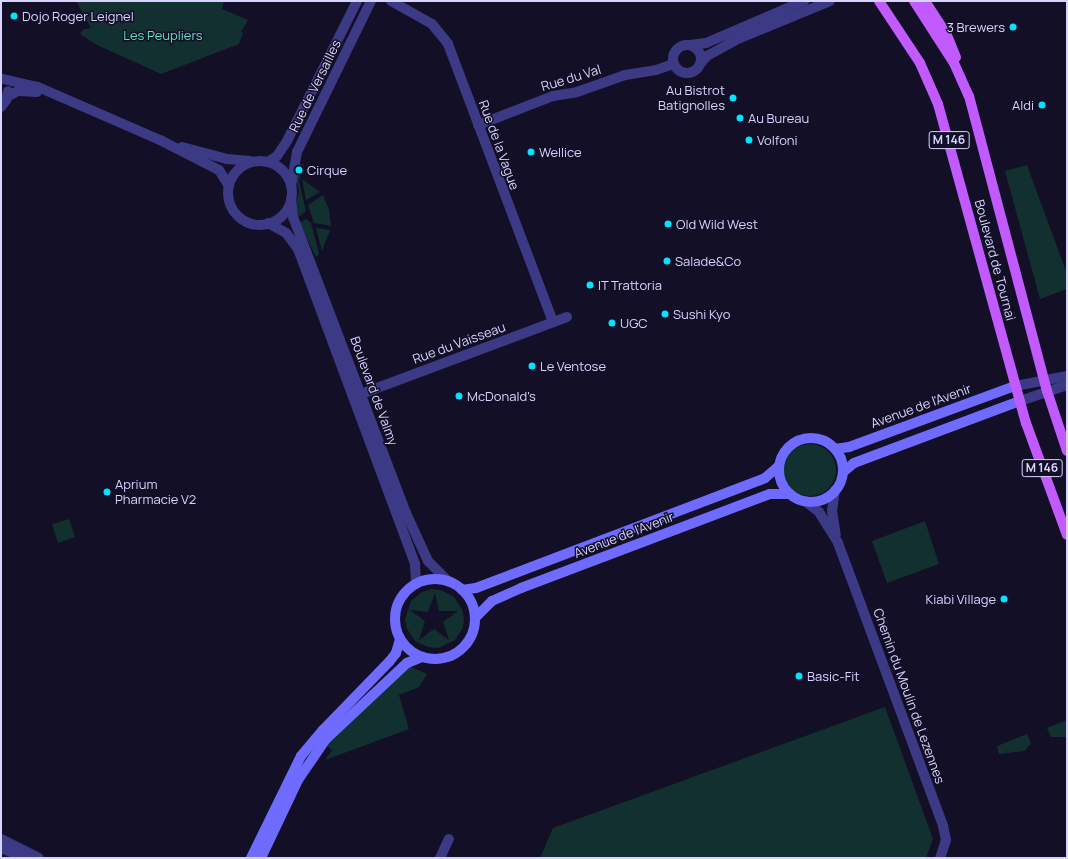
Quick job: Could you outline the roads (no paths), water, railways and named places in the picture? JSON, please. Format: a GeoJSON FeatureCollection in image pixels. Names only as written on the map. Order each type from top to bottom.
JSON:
{"type":"FeatureCollection","features":[{"type":"Feature","properties":{"kind":"main road","name":"Boulevard de Tournai"},"geometry":{"type":"LineString","coordinates":[[879,1],[920,63],[938,104],[1020,401],[1067,535]]}},
{"type":"Feature","properties":{"kind":"main road","name":"Boulevard de Tournai"},"geometry":{"type":"LineString","coordinates":[[914,1],[963,80],[1047,391],[1067,451]]}},
{"type":"Feature","properties":{"kind":"main road","name":"M 146"},"geometry":{"type":"LineString","coordinates":[[925,1],[947,35],[963,80]]}},
{"type":"Feature","properties":{"kind":"main road","name":"Avenue de l'Avenir"},"geometry":{"type":"LineString","coordinates":[[835,449],[849,447],[1016,386]]}},
{"type":"Feature","properties":{"kind":"main road"},"geometry":{"type":"LineString","coordinates":[[843,472],[841,460],[835,449],[818,438],[800,439],[786,449],[779,466],[781,482],[790,494],[805,501],[822,500],[835,490],[843,472],[854,463],[1020,401]]}},
{"type":"Feature","properties":{"kind":"main road","name":"Avenue de l'Avenir"},"geometry":{"type":"LineString","coordinates":[[462,590],[476,588],[765,478],[779,466]]}},
{"type":"Feature","properties":{"kind":"main road","name":"Avenue de l'Avenir"},"geometry":{"type":"LineString","coordinates":[[475,618],[492,601],[521,588],[770,494],[790,494]]}},
{"type":"Feature","properties":{"kind":"main road"},"geometry":{"type":"LineString","coordinates":[[430,579],[450,582],[462,590],[472,605],[475,618],[471,636],[456,653],[439,659],[422,657],[409,650],[400,639],[395,622],[397,606],[406,591],[416,584],[430,579]]}},
{"type":"Feature","properties":{"kind":"main road"},"geometry":{"type":"LineString","coordinates":[[251,858],[301,756],[323,730],[389,662],[396,653],[400,639]]}},
{"type":"Feature","properties":{"kind":"main road"},"geometry":{"type":"LineString","coordinates":[[261,858],[298,780],[326,739],[407,663],[422,657]]}},
{"type":"Feature","properties":{"kind":"street","name":"Rue de Versailles"},"geometry":{"type":"LineString","coordinates":[[268,162],[277,156],[287,141],[357,1]]}},
{"type":"Feature","properties":{"kind":"street","name":"Rue de Versailles"},"geometry":{"type":"LineString","coordinates":[[291,186],[297,152],[371,1]]}},
{"type":"Feature","properties":{"kind":"street","name":"Rue de la Vague"},"geometry":{"type":"LineString","coordinates":[[391,1],[425,19],[443,36],[553,322]]}},
{"type":"Feature","properties":{"kind":"street"},"geometry":{"type":"LineString","coordinates":[[804,1],[706,43],[684,45],[676,50],[673,64],[678,70],[686,73],[693,71],[707,56],[740,38],[830,1]]}},
{"type":"Feature","properties":{"kind":"street"},"geometry":{"type":"LineString","coordinates":[[690,45],[698,51],[700,64]]}},
{"type":"Feature","properties":{"kind":"street","name":"Rue du Val"},"geometry":{"type":"LineString","coordinates":[[478,125],[553,96],[577,92],[625,75],[656,70],[673,64]]}},
{"type":"Feature","properties":{"kind":"street"},"geometry":{"type":"LineString","coordinates":[[2,78],[34,86],[160,140],[219,170],[225,176],[229,186],[230,203],[238,216],[252,223],[268,223],[284,213],[291,199],[291,186],[284,172],[268,162],[227,159],[160,140]]}},
{"type":"Feature","properties":{"kind":"street"},"geometry":{"type":"LineString","coordinates":[[2,78],[7,89],[7,97]]}},
{"type":"Feature","properties":{"kind":"street"},"geometry":{"type":"LineString","coordinates":[[1,107],[7,97],[18,91],[26,90],[57,97]]}},
{"type":"Feature","properties":{"kind":"street"},"geometry":{"type":"LineString","coordinates":[[229,186],[240,168],[256,161]]}},
{"type":"Feature","properties":{"kind":"street","name":"Boulevard de Valmy"},"geometry":{"type":"LineString","coordinates":[[291,199],[293,217],[418,543],[433,568],[450,582]]}},
{"type":"Feature","properties":{"kind":"street","name":"Boulevard de Valmy"},"geometry":{"type":"LineString","coordinates":[[268,223],[288,235],[298,249],[416,564],[416,584]]}},
{"type":"Feature","properties":{"kind":"street","name":"Rue du Vaisseau"},"geometry":{"type":"LineString","coordinates":[[361,394],[567,317]]}},
{"type":"Feature","properties":{"kind":"street"},"geometry":{"type":"LineString","coordinates":[[1016,386],[1067,376]]}},
{"type":"Feature","properties":{"kind":"street"},"geometry":{"type":"LineString","coordinates":[[1020,401],[1067,385]]}},
{"type":"Feature","properties":{"kind":"street","name":"Chemin du Moulin de Lezennes"},"geometry":{"type":"LineString","coordinates":[[835,490],[832,511],[838,543],[943,826],[946,840],[940,858]]}},
{"type":"Feature","properties":{"kind":"street","name":"Chemin du Moulin de Lezennes"},"geometry":{"type":"LineString","coordinates":[[805,501],[819,512],[838,543]]}},
{"type":"Feature","properties":{"kind":"street"},"geometry":{"type":"LineString","coordinates":[[1,839],[39,858]]}},
{"type":"Feature","properties":{"kind":"street"},"geometry":{"type":"LineString","coordinates":[[440,858],[448,839]]}},
{"type":"Feature","properties":{"kind":"street"},"geometry":{"type":"LineString","coordinates":[[1,848],[26,858]]}},
{"type":"Feature","properties":{"kind":"place","name":"Dojo Roger Leignel"},"geometry":{"type":"Point","coordinates":[14,16]}},
{"type":"Feature","properties":{"kind":"place","name":"3 Brewers"},"geometry":{"type":"Point","coordinates":[1013,27]}},
{"type":"Feature","properties":{"kind":"place","name":"Au Bistrot Batignolles"},"geometry":{"type":"Point","coordinates":[733,98]}},
{"type":"Feature","properties":{"kind":"place","name":"Aldi"},"geometry":{"type":"Point","coordinates":[1042,105]}},
{"type":"Feature","properties":{"kind":"place","name":"Au Bureau"},"geometry":{"type":"Point","coordinates":[740,118]}},
{"type":"Feature","properties":{"kind":"place","name":"Volfoni"},"geometry":{"type":"Point","coordinates":[749,140]}},
{"type":"Feature","properties":{"kind":"place","name":"Wellice"},"geometry":{"type":"Point","coordinates":[531,152]}},
{"type":"Feature","properties":{"kind":"place","name":"Cirque"},"geometry":{"type":"Point","coordinates":[299,170]}},
{"type":"Feature","properties":{"kind":"place","name":"Old Wild West"},"geometry":{"type":"Point","coordinates":[668,224]}},
{"type":"Feature","properties":{"kind":"place","name":"Salade&Co"},"geometry":{"type":"Point","coordinates":[667,261]}},
{"type":"Feature","properties":{"kind":"place","name":"IT Trattoria"},"geometry":{"type":"Point","coordinates":[590,285]}},
{"type":"Feature","properties":{"kind":"place","name":"Sushi Kyo"},"geometry":{"type":"Point","coordinates":[665,314]}},
{"type":"Feature","properties":{"kind":"place","name":"UGC"},"geometry":{"type":"Point","coordinates":[612,323]}},
{"type":"Feature","properties":{"kind":"place","name":"Le Ventose"},"geometry":{"type":"Point","coordinates":[532,366]}},
{"type":"Feature","properties":{"kind":"place","name":"McDonald's"},"geometry":{"type":"Point","coordinates":[459,396]}},
{"type":"Feature","properties":{"kind":"place","name":"Aprium Pharmacie V2"},"geometry":{"type":"Point","coordinates":[107,492]}},
{"type":"Feature","properties":{"kind":"place","name":"Kiabi Village"},"geometry":{"type":"Point","coordinates":[1004,599]}},
{"type":"Feature","properties":{"kind":"place","name":"Basic-Fit"},"geometry":{"type":"Point","coordinates":[799,676]}},
{"type":"Feature","properties":{"kind":"park label","name":"Les Peupliers"},"geometry":{"type":"Point","coordinates":[163,35]}}]}
